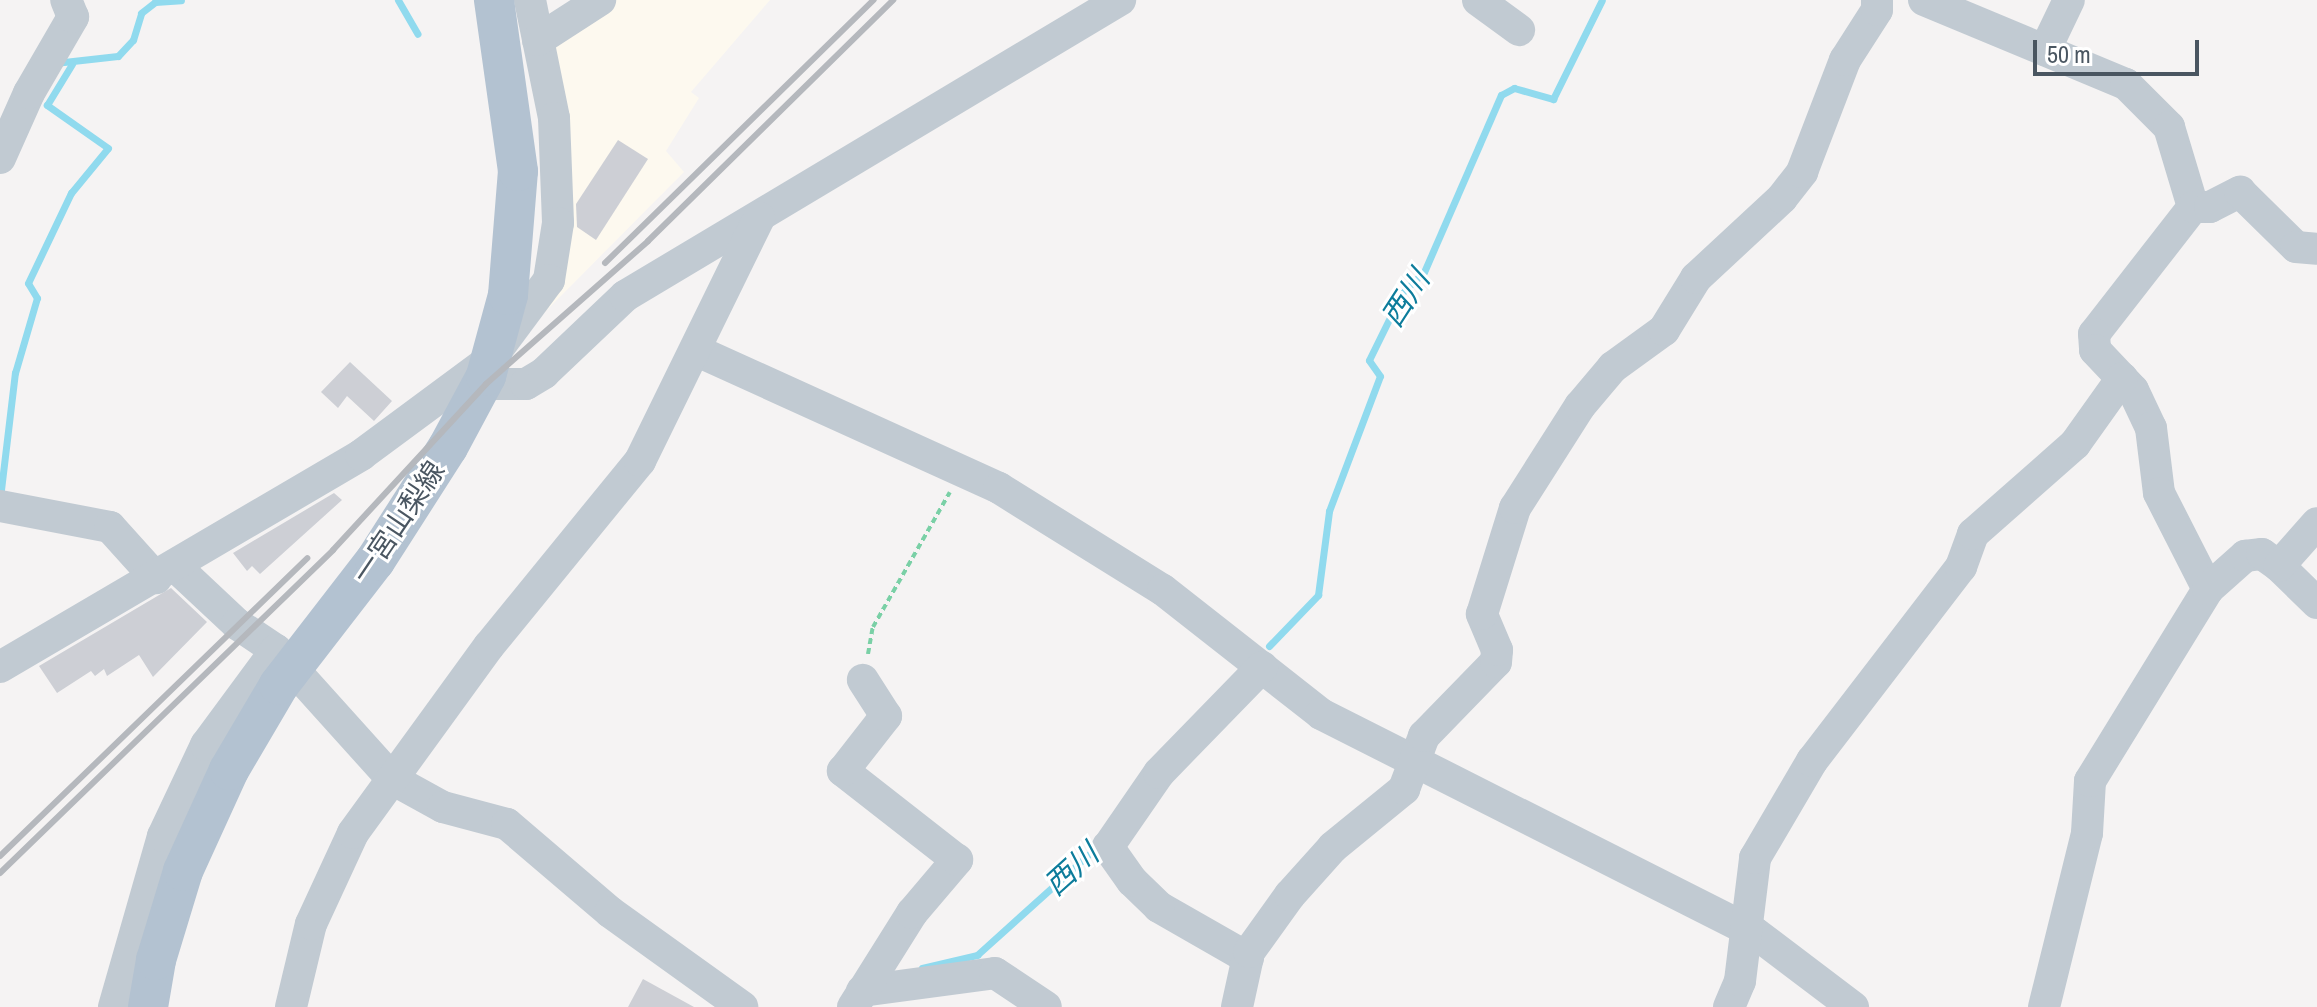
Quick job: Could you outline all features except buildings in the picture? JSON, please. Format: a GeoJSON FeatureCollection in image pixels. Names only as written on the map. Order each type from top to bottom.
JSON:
{"type":"FeatureCollection","features":[{"type":"Feature","properties":{"kind":"main road","name":"一宮山梨線"},"geometry":{"type":"LineString","coordinates":[[148,1007],[156,960],[183,871],[277,668],[375,561],[448,447],[486,376],[508,295],[518,171],[494,0]]}},
{"type":"Feature","properties":{"kind":"street"},"geometry":{"type":"LineString","coordinates":[[0,158],[29,93],[73,17],[66,0]]}},
{"type":"Feature","properties":{"kind":"street"},"geometry":{"type":"LineString","coordinates":[[530,0],[554,118],[558,223],[549,280],[474,381],[526,384],[544,373],[625,296],[1120,0]]}},
{"type":"Feature","properties":{"kind":"street"},"geometry":{"type":"LineString","coordinates":[[538,40],[600,0]]}},
{"type":"Feature","properties":{"kind":"street"},"geometry":{"type":"LineString","coordinates":[[1478,0],[1519,30]]}},
{"type":"Feature","properties":{"kind":"street"},"geometry":{"type":"LineString","coordinates":[[1237,1007],[1248,958],[1290,895],[1333,847],[1404,789],[1424,736],[1496,662],[1497,650],[1482,614],[1515,508],[1580,406],[1613,367],[1664,330],[1696,278],[1782,198],[1802,172],[1845,60],[1877,10],[1877,0]]}},
{"type":"Feature","properties":{"kind":"street"},"geometry":{"type":"LineString","coordinates":[[1924,0],[2126,84],[2169,127],[2193,207]]}},
{"type":"Feature","properties":{"kind":"street"},"geometry":{"type":"LineString","coordinates":[[2045,50],[2069,0]]}},
{"type":"Feature","properties":{"kind":"street"},"geometry":{"type":"LineString","coordinates":[[2193,207],[2210,207],[2240,192],[2296,247],[2317,249]]}},
{"type":"Feature","properties":{"kind":"street"},"geometry":{"type":"LineString","coordinates":[[2193,207],[2094,334],[2095,350],[2122,378],[2151,428],[2159,493],[2208,589]]}},
{"type":"Feature","properties":{"kind":"street"},"geometry":{"type":"LineString","coordinates":[[291,1007],[329,876],[392,779],[489,646],[640,461],[759,218]]}},
{"type":"Feature","properties":{"kind":"street"},"geometry":{"type":"LineString","coordinates":[[695,350],[999,488],[1163,590],[1321,714],[1412,764],[1744,927],[1853,1007]]}},
{"type":"Feature","properties":{"kind":"street"},"geometry":{"type":"LineString","coordinates":[[0,667],[361,455],[488,360]]}},
{"type":"Feature","properties":{"kind":"street"},"geometry":{"type":"LineString","coordinates":[[1729,1007],[1740,981],[1744,927],[1755,858],[1812,761],[1961,567],[1973,534],[2075,444],[2122,378]]}},
{"type":"Feature","properties":{"kind":"street"},"geometry":{"type":"LineString","coordinates":[[0,506],[110,527],[237,624],[277,668],[392,779],[443,807],[507,824],[610,912],[742,1007]]}},
{"type":"Feature","properties":{"kind":"street"},"geometry":{"type":"LineString","coordinates":[[2279,566],[2317,523]]}},
{"type":"Feature","properties":{"kind":"street"},"geometry":{"type":"LineString","coordinates":[[2044,1007],[2087,833],[2090,781],[2208,589],[2245,556],[2262,554],[2317,603]]}},
{"type":"Feature","properties":{"kind":"street"},"geometry":{"type":"LineString","coordinates":[[1248,958],[1159,907],[1132,881],[1108,847],[1159,773],[1262,667]]}},
{"type":"Feature","properties":{"kind":"street"},"geometry":{"type":"LineString","coordinates":[[114,1007],[163,836],[206,745],[277,668]]}},
{"type":"Feature","properties":{"kind":"street"},"geometry":{"type":"LineString","coordinates":[[857,999],[912,913],[957,860],[843,771],[886,716],[863,680]]}},
{"type":"Feature","properties":{"kind":"street"},"geometry":{"type":"LineString","coordinates":[[857,999],[995,973],[1046,1007]]}},
{"type":"Feature","properties":{"kind":"path"},"geometry":{"type":"LineString","coordinates":[[863,680],[873,627],[961,472]]}},
{"type":"Feature","properties":{"kind":"shaded area"},"geometry":{"type":"Polygon","coordinates":[[[600,0],[770,0],[691,92],[699,98],[666,151],[684,172],[539,318],[549,280],[538,40],[600,0]]]}},
{"type":"Feature","properties":{"kind":"waterway"},"geometry":{"type":"LineString","coordinates":[[55,63],[118,56],[133,40],[141,13],[155,2],[181,0]]}},
{"type":"Feature","properties":{"kind":"waterway"},"geometry":{"type":"LineString","coordinates":[[398,0],[418,34]]}},
{"type":"Feature","properties":{"kind":"waterway","name":"西川"},"geometry":{"type":"LineString","coordinates":[[1269,646],[1318,595],[1329,511],[1380,376],[1369,360],[1402,293],[1424,272],[1501,95],[1514,88],[1553,99],[1602,0]]}},
{"type":"Feature","properties":{"kind":"waterway"},"geometry":{"type":"LineString","coordinates":[[0,498],[15,373],[37,298],[28,283],[71,193],[108,148],[47,105],[72,64]]}},
{"type":"Feature","properties":{"kind":"waterway","name":"西川"},"geometry":{"type":"LineString","coordinates":[[922,968],[977,955],[1099,845]]}},
{"type":"Feature","properties":{"kind":"railway"},"geometry":{"type":"LineString","coordinates":[[605,263],[874,0]]}},
{"type":"Feature","properties":{"kind":"railway"},"geometry":{"type":"LineString","coordinates":[[0,873],[333,550],[486,384],[648,241],[893,0]]}},
{"type":"Feature","properties":{"kind":"railway"},"geometry":{"type":"LineString","coordinates":[[0,856],[307,558]]}}]}
